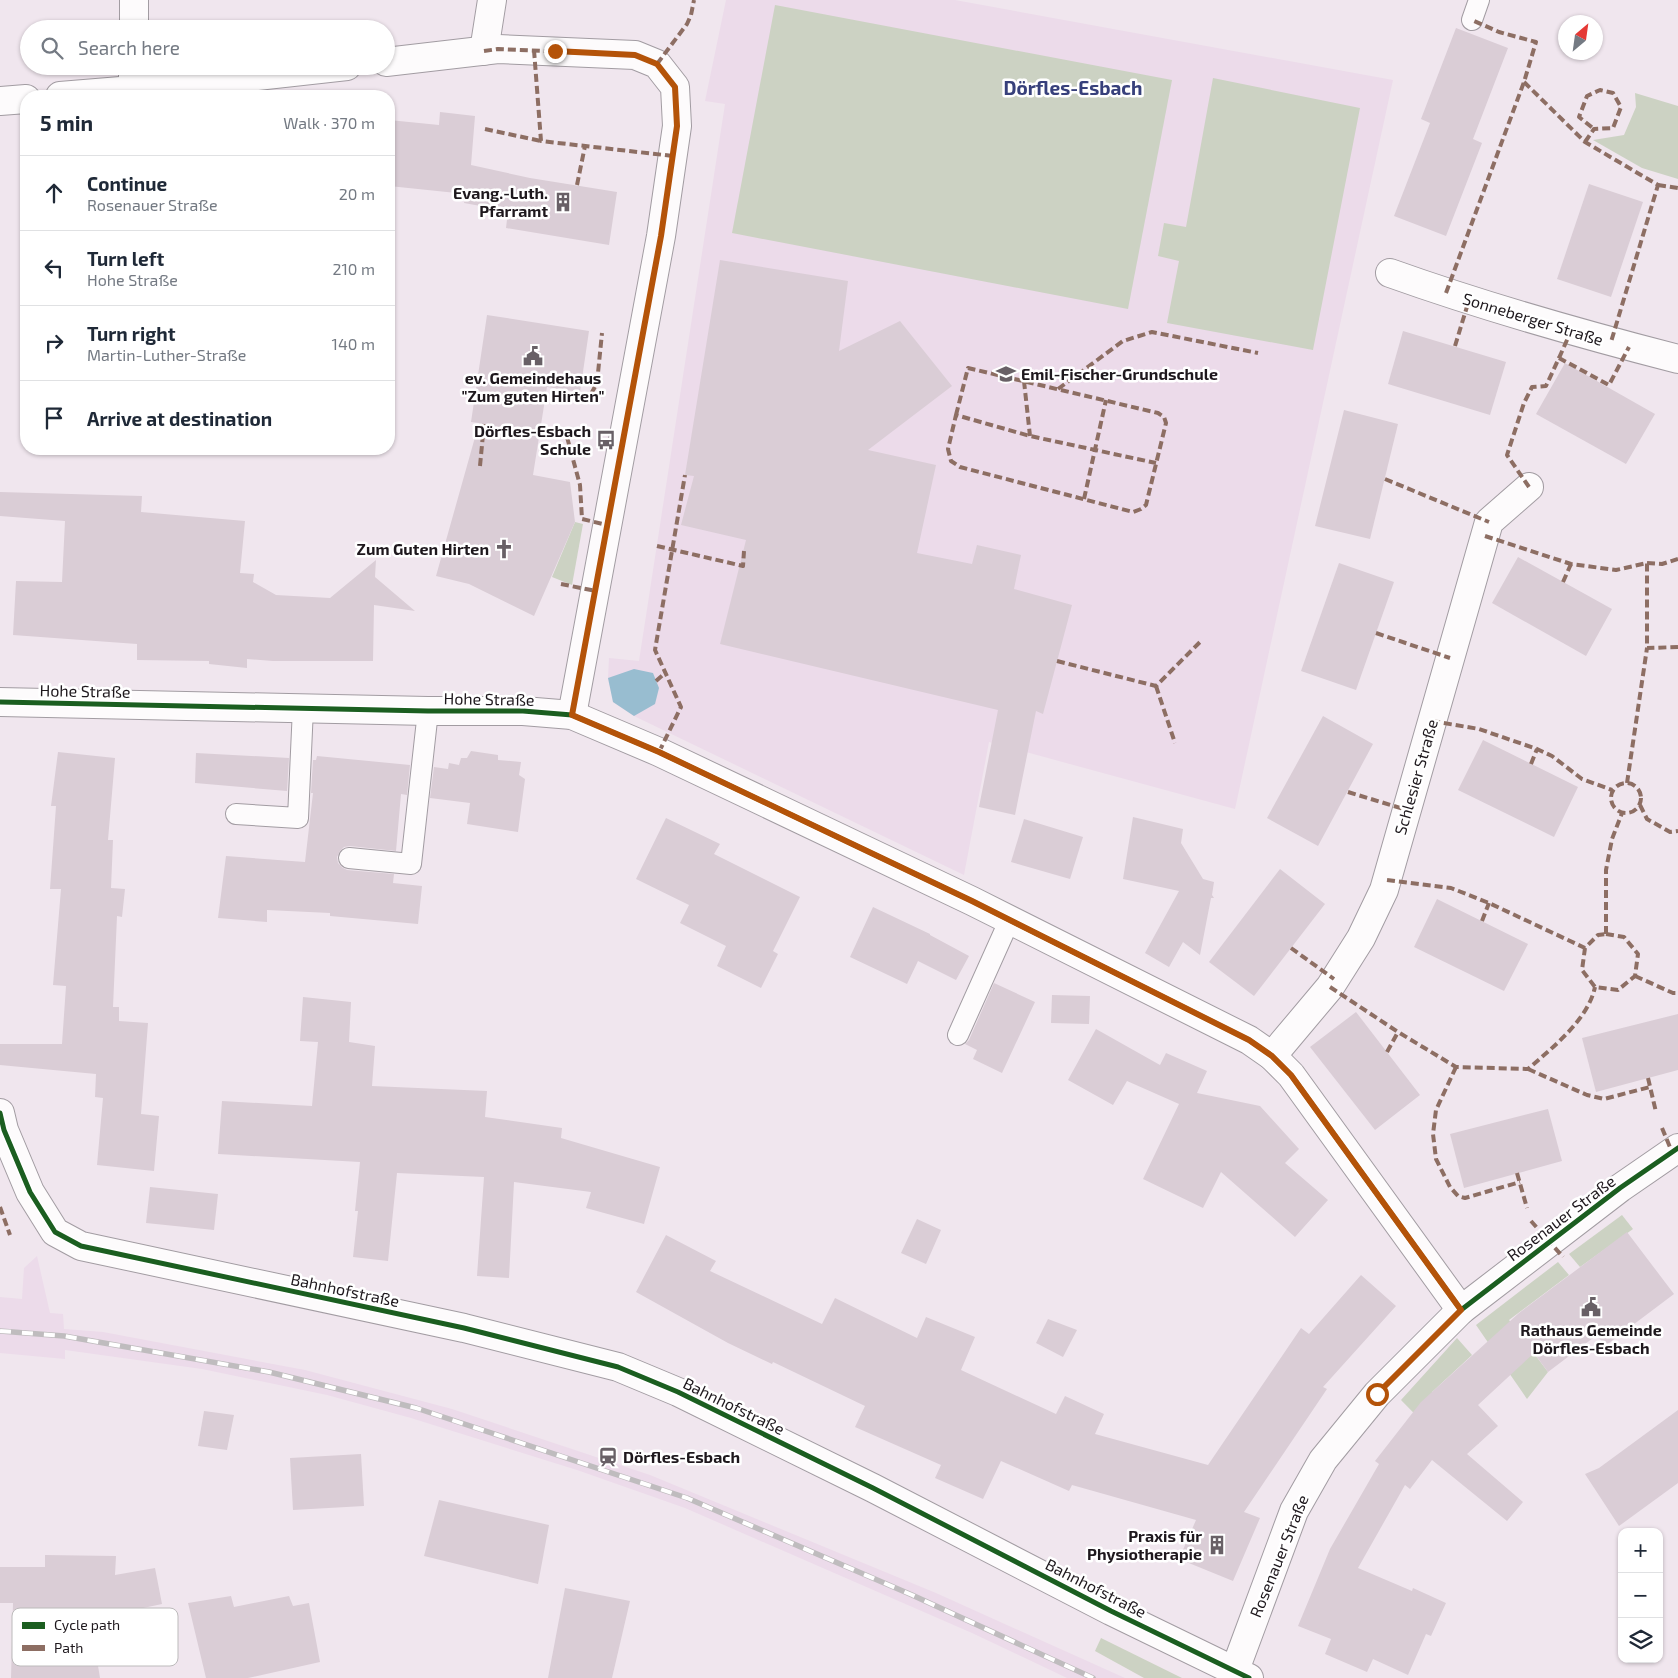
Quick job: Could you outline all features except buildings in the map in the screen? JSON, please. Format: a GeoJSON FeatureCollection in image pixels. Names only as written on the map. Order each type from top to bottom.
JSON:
{"type":"FeatureCollection","features":[{"type":"Feature","properties":{"kind":"street"},"geometry":{"type":"LineString","coordinates":[[134,0],[134,20]]}},
{"type":"Feature","properties":{"kind":"street"},"geometry":{"type":"LineString","coordinates":[[484,51],[492,0]]}},
{"type":"Feature","properties":{"kind":"street"},"geometry":{"type":"LineString","coordinates":[[395,61],[498,49],[635,55],[657,64],[675,87],[677,126],[661,236],[572,715]]}},
{"type":"Feature","properties":{"kind":"street"},"geometry":{"type":"LineString","coordinates":[[84,90],[133,78],[186,75]]}},
{"type":"Feature","properties":{"kind":"street"},"geometry":{"type":"LineString","coordinates":[[0,101],[20,99]]}},
{"type":"Feature","properties":{"kind":"street","name":"Sonneberger Straße"},"geometry":{"type":"LineString","coordinates":[[1390,273],[1461,298],[1571,331],[1678,359]]}},
{"type":"Feature","properties":{"kind":"street","name":"Schlesier Straße"},"geometry":{"type":"LineString","coordinates":[[1272,1056],[1330,987],[1361,938],[1384,890],[1489,522],[1529,487]]}},
{"type":"Feature","properties":{"kind":"street","name":"Hohe Straße"},"geometry":{"type":"LineString","coordinates":[[0,702],[428,711],[523,711],[572,715],[659,752],[1010,919],[1249,1040],[1272,1056],[1291,1075],[1461,1310]]}},
{"type":"Feature","properties":{"kind":"street","name":"Bahnhofstraße"},"geometry":{"type":"LineString","coordinates":[[0,1113],[4,1130],[30,1192],[55,1232],[81,1246],[464,1328],[618,1367],[678,1392],[873,1488],[1238,1676]]}},
{"type":"Feature","properties":{"kind":"street","name":"Rosenauer Straße"},"geometry":{"type":"LineString","coordinates":[[1238,1676],[1294,1512],[1323,1460],[1377,1394],[1461,1310],[1620,1188],[1678,1148]]}},
{"type":"Feature","properties":{"kind":"lane"},"geometry":{"type":"LineString","coordinates":[[1472,20],[1479,0]]}},
{"type":"Feature","properties":{"kind":"lane"},"geometry":{"type":"LineString","coordinates":[[236,814],[298,818],[302,708]]}},
{"type":"Feature","properties":{"kind":"lane"},"geometry":{"type":"LineString","coordinates":[[349,858],[411,864],[428,711]]}},
{"type":"Feature","properties":{"kind":"lane"},"geometry":{"type":"LineString","coordinates":[[958,1035],[1010,919]]}},
{"type":"Feature","properties":{"kind":"shaded area","name":"Emil-Fischer-Grundschule"},"geometry":{"type":"Polygon","coordinates":[[[726,0],[955,0],[1393,80],[1235,809],[989,742],[964,875],[634,716],[613,702],[608,678],[609,658],[639,661],[725,104],[705,101],[726,0]]]}},
{"type":"Feature","properties":{"kind":"shaded area"},"geometry":{"type":"Polygon","coordinates":[[[37,1256],[50,1313],[63,1314],[64,1329],[103,1332],[305,1370],[452,1409],[650,1475],[936,1593],[1125,1678],[1067,1678],[972,1633],[685,1508],[577,1470],[411,1418],[327,1395],[202,1369],[65,1350],[65,1359],[0,1353],[0,1297],[22,1299],[24,1268],[37,1256]]]}},
{"type":"Feature","properties":{"kind":"green space"},"geometry":{"type":"Polygon","coordinates":[[[775,5],[1172,80],[1128,309],[732,233],[775,5]]]}},
{"type":"Feature","properties":{"kind":"green space"},"geometry":{"type":"Polygon","coordinates":[[[1213,78],[1360,108],[1313,350],[1167,323],[1179,261],[1158,256],[1164,223],[1186,227],[1213,78]]]}},
{"type":"Feature","properties":{"kind":"green space"},"geometry":{"type":"Polygon","coordinates":[[[1635,93],[1678,106],[1678,179],[1642,168],[1593,140],[1624,135],[1636,107],[1635,93]]]}},
{"type":"Feature","properties":{"kind":"green space"},"geometry":{"type":"Polygon","coordinates":[[[575,522],[583,524],[572,585],[552,577],[575,522]]]}},
{"type":"Feature","properties":{"kind":"green space"},"geometry":{"type":"Polygon","coordinates":[[[1622,1215],[1633,1229],[1580,1267],[1569,1254],[1622,1215]]]}},
{"type":"Feature","properties":{"kind":"green space"},"geometry":{"type":"Polygon","coordinates":[[[1558,1262],[1569,1275],[1509,1320],[1548,1372],[1527,1399],[1476,1325],[1558,1262]]]}},
{"type":"Feature","properties":{"kind":"green space"},"geometry":{"type":"Polygon","coordinates":[[[1457,1338],[1472,1355],[1432,1392],[1479,1443],[1457,1457],[1401,1400],[1457,1338]]]}},
{"type":"Feature","properties":{"kind":"green space"},"geometry":{"type":"Polygon","coordinates":[[[1101,1638],[1182,1678],[1144,1678],[1095,1651],[1101,1638]]]}},
{"type":"Feature","properties":{"kind":"water"},"geometry":{"type":"Polygon","coordinates":[[[634,669],[653,673],[659,688],[655,704],[634,716],[613,702],[608,678],[634,669]]]}},
{"type":"Feature","properties":{"kind":"railway"},"geometry":{"type":"LineString","coordinates":[[0,1331],[64,1336],[269,1372],[416,1408],[687,1498],[912,1595],[1093,1678]]}},
{"type":"Feature","properties":{"kind":"marked path"},"geometry":{"type":"LineString","coordinates":[[657,64],[687,24],[694,0]]}},
{"type":"Feature","properties":{"kind":"marked path"},"geometry":{"type":"LineString","coordinates":[[1446,293],[1524,82],[1536,42],[1499,32],[1472,20]]}},
{"type":"Feature","properties":{"kind":"marked path"},"geometry":{"type":"LineString","coordinates":[[484,51],[498,49],[635,55],[657,64],[675,87],[677,126],[661,236],[572,715]]}},
{"type":"Feature","properties":{"kind":"marked path"},"geometry":{"type":"LineString","coordinates":[[534,50],[541,141],[673,156]]}},
{"type":"Feature","properties":{"kind":"marked path"},"geometry":{"type":"LineString","coordinates":[[1524,82],[1585,142],[1658,185],[1611,342]]}},
{"type":"Feature","properties":{"kind":"marked path"},"geometry":{"type":"LineString","coordinates":[[1585,142],[1594,129],[1613,128],[1621,107],[1613,93],[1600,90],[1587,96],[1579,117],[1594,129]]}},
{"type":"Feature","properties":{"kind":"marked path"},"geometry":{"type":"LineString","coordinates":[[485,129],[541,141]]}},
{"type":"Feature","properties":{"kind":"marked path"},"geometry":{"type":"LineString","coordinates":[[577,185],[585,146]]}},
{"type":"Feature","properties":{"kind":"marked path"},"geometry":{"type":"LineString","coordinates":[[1658,185],[1678,188]]}},
{"type":"Feature","properties":{"kind":"marked path"},"geometry":{"type":"LineString","coordinates":[[1455,346],[1469,300]]}},
{"type":"Feature","properties":{"kind":"marked path"},"geometry":{"type":"LineString","coordinates":[[1559,358],[1571,331]]}},
{"type":"Feature","properties":{"kind":"marked path"},"geometry":{"type":"LineString","coordinates":[[1058,389],[1123,341],[1152,332],[1258,353]]}},
{"type":"Feature","properties":{"kind":"marked path"},"geometry":{"type":"LineString","coordinates":[[591,394],[597,383],[602,333]]}},
{"type":"Feature","properties":{"kind":"marked path"},"geometry":{"type":"LineString","coordinates":[[1529,487],[1507,455],[1524,403],[1532,387],[1546,386],[1559,358],[1609,385],[1629,347]]}},
{"type":"Feature","properties":{"kind":"marked path"},"geometry":{"type":"LineString","coordinates":[[956,415],[968,368],[1158,413],[1164,417],[1166,423],[1146,505],[1133,512],[960,467],[951,461],[948,449],[956,415],[1030,436],[1156,463]]}},
{"type":"Feature","properties":{"kind":"marked path"},"geometry":{"type":"LineString","coordinates":[[582,381],[600,382]]}},
{"type":"Feature","properties":{"kind":"marked path"},"geometry":{"type":"LineString","coordinates":[[1024,381],[1030,436]]}},
{"type":"Feature","properties":{"kind":"marked path"},"geometry":{"type":"LineString","coordinates":[[1084,499],[1106,400]]}},
{"type":"Feature","properties":{"kind":"marked path"},"geometry":{"type":"LineString","coordinates":[[480,466],[484,424]]}},
{"type":"Feature","properties":{"kind":"marked path"},"geometry":{"type":"LineString","coordinates":[[567,437],[580,485],[582,519],[607,525]]}},
{"type":"Feature","properties":{"kind":"marked path"},"geometry":{"type":"LineString","coordinates":[[659,752],[681,707],[655,650],[685,475]]}},
{"type":"Feature","properties":{"kind":"marked path"},"geometry":{"type":"LineString","coordinates":[[1385,479],[1489,522]]}},
{"type":"Feature","properties":{"kind":"marked path"},"geometry":{"type":"LineString","coordinates":[[1485,536],[1571,564],[1616,570],[1647,563],[1647,648],[1678,647]]}},
{"type":"Feature","properties":{"kind":"marked path"},"geometry":{"type":"LineString","coordinates":[[657,546],[743,566],[744,551]]}},
{"type":"Feature","properties":{"kind":"marked path"},"geometry":{"type":"LineString","coordinates":[[1647,563],[1662,564],[1678,559]]}},
{"type":"Feature","properties":{"kind":"marked path"},"geometry":{"type":"LineString","coordinates":[[1563,582],[1571,564]]}},
{"type":"Feature","properties":{"kind":"marked path"},"geometry":{"type":"LineString","coordinates":[[561,584],[596,591]]}},
{"type":"Feature","properties":{"kind":"marked path"},"geometry":{"type":"LineString","coordinates":[[1376,633],[1450,658]]}},
{"type":"Feature","properties":{"kind":"marked path"},"geometry":{"type":"LineString","coordinates":[[1057,661],[1156,686],[1201,641]]}},
{"type":"Feature","properties":{"kind":"marked path"},"geometry":{"type":"LineString","coordinates":[[1627,783],[1647,648]]}},
{"type":"Feature","properties":{"kind":"marked path"},"geometry":{"type":"LineString","coordinates":[[656,681],[665,673]]}},
{"type":"Feature","properties":{"kind":"marked path"},"geometry":{"type":"LineString","coordinates":[[1156,686],[1175,743]]}},
{"type":"Feature","properties":{"kind":"marked path"},"geometry":{"type":"LineString","coordinates":[[1432,721],[1479,729],[1537,749],[1552,756],[1582,779],[1612,790]]}},
{"type":"Feature","properties":{"kind":"marked path"},"geometry":{"type":"LineString","coordinates":[[1531,764],[1537,749]]}},
{"type":"Feature","properties":{"kind":"marked path"},"geometry":{"type":"LineString","coordinates":[[1626,783],[1637,787],[1641,798],[1637,809],[1626,813],[1615,809],[1611,798],[1615,787],[1626,783]]}},
{"type":"Feature","properties":{"kind":"marked path"},"geometry":{"type":"LineString","coordinates":[[1348,792],[1407,810]]}},
{"type":"Feature","properties":{"kind":"marked path"},"geometry":{"type":"LineString","coordinates":[[1640,805],[1647,819],[1670,832],[1678,831]]}},
{"type":"Feature","properties":{"kind":"marked path"},"geometry":{"type":"LineString","coordinates":[[1606,934],[1606,870],[1612,839],[1622,813]]}},
{"type":"Feature","properties":{"kind":"marked path"},"geometry":{"type":"LineString","coordinates":[[1387,880],[1451,888],[1489,903],[1585,948]]}},
{"type":"Feature","properties":{"kind":"marked path"},"geometry":{"type":"LineString","coordinates":[[1482,921],[1489,903]]}},
{"type":"Feature","properties":{"kind":"marked path"},"geometry":{"type":"LineString","coordinates":[[1606,934],[1624,937],[1638,954],[1635,976],[1618,990],[1595,987],[1582,970],[1585,948],[1598,935],[1606,934]]}},
{"type":"Feature","properties":{"kind":"marked path"},"geometry":{"type":"LineString","coordinates":[[1291,948],[1334,979]]}},
{"type":"Feature","properties":{"kind":"marked path"},"geometry":{"type":"LineString","coordinates":[[1635,976],[1673,993],[1678,993]]}},
{"type":"Feature","properties":{"kind":"marked path"},"geometry":{"type":"LineString","coordinates":[[1330,987],[1398,1032],[1456,1067],[1528,1069],[1558,1043],[1577,1022],[1585,1011],[1595,987]]}},
{"type":"Feature","properties":{"kind":"marked path"},"geometry":{"type":"LineString","coordinates":[[1387,1052],[1398,1032]]}},
{"type":"Feature","properties":{"kind":"marked path"},"geometry":{"type":"LineString","coordinates":[[1456,1067],[1436,1110],[1433,1134],[1436,1159],[1450,1187],[1458,1196],[1465,1198],[1520,1182]]}},
{"type":"Feature","properties":{"kind":"marked path"},"geometry":{"type":"LineString","coordinates":[[1528,1069],[1587,1095],[1604,1099],[1650,1087]]}},
{"type":"Feature","properties":{"kind":"marked path"},"geometry":{"type":"LineString","coordinates":[[1648,1078],[1656,1112]]}},
{"type":"Feature","properties":{"kind":"marked path"},"geometry":{"type":"LineString","coordinates":[[1662,1128],[1672,1152]]}},
{"type":"Feature","properties":{"kind":"marked path"},"geometry":{"type":"LineString","coordinates":[[1517,1173],[1527,1208]]}},
{"type":"Feature","properties":{"kind":"marked path"},"geometry":{"type":"LineString","coordinates":[[0,1207],[10,1235]]}},
{"type":"Feature","properties":{"kind":"marked path"},"geometry":{"type":"LineString","coordinates":[[1531,1221],[1563,1257]]}},
{"type":"Feature","properties":{"kind":"cycle path"},"geometry":{"type":"LineString","coordinates":[[0,702],[428,711],[523,711],[572,715],[659,752],[972,901],[1249,1040],[1272,1056],[1291,1075],[1461,1310],[1620,1188],[1678,1148]]}},
{"type":"Feature","properties":{"kind":"cycle path"},"geometry":{"type":"LineString","coordinates":[[0,1113],[4,1130],[30,1192],[55,1232],[81,1246],[464,1328],[618,1367],[678,1392],[873,1488],[1111,1611],[1249,1678]]}},
{"type":"Feature","properties":{"kind":"place","name":"Evang.-Luth. Pfarramt"},"geometry":{"type":"Point","coordinates":[563,202]}},
{"type":"Feature","properties":{"kind":"place","name":"ev. Gemeindehaus \"Zum guten Hirten\""},"geometry":{"type":"Point","coordinates":[533,356]}},
{"type":"Feature","properties":{"kind":"place","name":"Emil-Fischer-Grundschule"},"geometry":{"type":"Point","coordinates":[1006,374]}},
{"type":"Feature","properties":{"kind":"place","name":"Dörfles-Esbach Schule"},"geometry":{"type":"Point","coordinates":[606,440]}},
{"type":"Feature","properties":{"kind":"place","name":"Zum Guten Hirten"},"geometry":{"type":"Point","coordinates":[504,549]}},
{"type":"Feature","properties":{"kind":"place","name":"Rathaus Gemeinde Dörfles-Esbach"},"geometry":{"type":"Point","coordinates":[1591,1307]}},
{"type":"Feature","properties":{"kind":"place","name":"Dörfles-Esbach"},"geometry":{"type":"Point","coordinates":[608,1457]}},
{"type":"Feature","properties":{"kind":"place","name":"Praxis für Physiotherapie"},"geometry":{"type":"Point","coordinates":[1217,1545]}},
{"type":"Feature","properties":{"kind":"district","name":"Dörfles-Esbach"},"geometry":{"type":"Point","coordinates":[1073,88]}},
{"type":"Feature","properties":{"kind":"route"},"geometry":{"type":"LineString","coordinates":[[555,51],[635,55],[657,64],[675,87],[677,126],[661,236],[572,715],[659,752],[1010,919],[1249,1040],[1272,1056],[1291,1075],[1461,1310],[1377,1394]]}}]}
